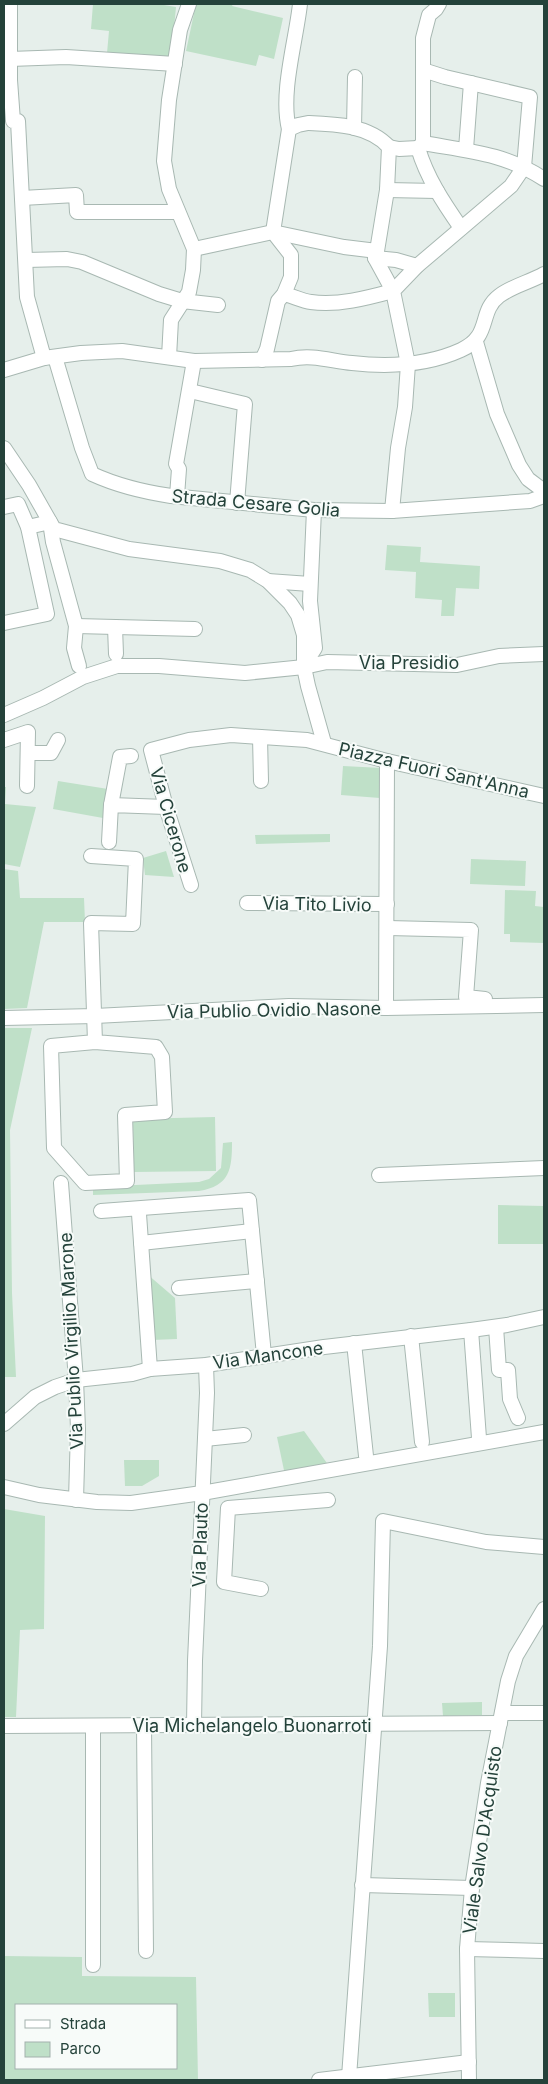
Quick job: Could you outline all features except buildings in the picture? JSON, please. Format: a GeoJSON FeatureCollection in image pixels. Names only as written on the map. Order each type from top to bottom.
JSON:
{"type":"FeatureCollection","features":[{"type":"Feature","properties":{"kind":"street"},"geometry":{"type":"LineString","coordinates":[[10,4],[13,121],[18,121],[27,297],[50,358]]}},
{"type":"Feature","properties":{"kind":"street"},"geometry":{"type":"LineString","coordinates":[[170,357],[171,320],[189,292],[194,249],[169,189],[164,162],[166,121],[180,30],[189,4]]}},
{"type":"Feature","properties":{"kind":"street"},"geometry":{"type":"LineString","coordinates":[[262,360],[268,349],[278,301],[284,294],[290,277],[291,255],[273,232],[289,129],[287,119],[291,55],[300,4]]}},
{"type":"Feature","properties":{"kind":"street"},"geometry":{"type":"LineString","coordinates":[[439,4],[429,15],[423,38],[421,145],[423,166],[460,228]]}},
{"type":"Feature","properties":{"kind":"street"},"geometry":{"type":"LineString","coordinates":[[10,59],[84,58],[175,64]]}},
{"type":"Feature","properties":{"kind":"street"},"geometry":{"type":"LineString","coordinates":[[284,294],[310,302],[332,302],[373,297],[393,291],[417,266],[511,186],[524,167],[530,97],[445,78],[423,70]]}},
{"type":"Feature","properties":{"kind":"street"},"geometry":{"type":"LineString","coordinates":[[354,128],[355,77]]}},
{"type":"Feature","properties":{"kind":"street"},"geometry":{"type":"LineString","coordinates":[[466,149],[471,83]]}},
{"type":"Feature","properties":{"kind":"street"},"geometry":{"type":"LineString","coordinates":[[289,129],[298,124],[308,123],[343,124],[383,140],[389,147],[399,149],[421,145],[466,149],[490,154],[524,167],[544,179]]}},
{"type":"Feature","properties":{"kind":"street"},"geometry":{"type":"LineString","coordinates":[[389,147],[387,190],[376,254],[393,291],[408,364],[405,407],[398,448],[392,510]]}},
{"type":"Feature","properties":{"kind":"street"},"geometry":{"type":"LineString","coordinates":[[387,190],[438,191]]}},
{"type":"Feature","properties":{"kind":"street"},"geometry":{"type":"LineString","coordinates":[[22,198],[76,195],[77,212],[178,212]]}},
{"type":"Feature","properties":{"kind":"street"},"geometry":{"type":"LineString","coordinates":[[194,249],[273,232],[376,254],[417,266]]}},
{"type":"Feature","properties":{"kind":"street"},"geometry":{"type":"LineString","coordinates":[[26,260],[67,259],[82,262],[159,294],[182,301],[218,305]]}},
{"type":"Feature","properties":{"kind":"street"},"geometry":{"type":"LineString","coordinates":[[4,370],[50,358],[81,353],[122,351],[194,361],[292,359],[305,356],[352,363],[408,364],[461,350],[476,342],[482,332],[492,305],[499,296],[544,274]]}},
{"type":"Feature","properties":{"kind":"street"},"geometry":{"type":"LineString","coordinates":[[476,342],[497,414],[519,464],[528,479],[544,490]]}},
{"type":"Feature","properties":{"kind":"street","name":"Strada Cesare Golia"},"geometry":{"type":"LineString","coordinates":[[50,358],[92,474],[152,493],[197,500],[314,510],[392,510],[530,502],[544,496]]}},
{"type":"Feature","properties":{"kind":"street"},"geometry":{"type":"LineString","coordinates":[[177,496],[179,469],[176,464],[194,361]]}},
{"type":"Feature","properties":{"kind":"street"},"geometry":{"type":"LineString","coordinates":[[190,391],[245,404],[237,503]]}},
{"type":"Feature","properties":{"kind":"street"},"geometry":{"type":"LineString","coordinates":[[4,448],[29,485],[54,529],[129,548],[228,563],[250,570],[268,581],[290,603],[298,615],[304,635],[304,667],[324,743]]}},
{"type":"Feature","properties":{"kind":"street"},"geometry":{"type":"LineString","coordinates":[[4,507],[18,504],[28,527],[47,614],[4,623]]}},
{"type":"Feature","properties":{"kind":"street"},"geometry":{"type":"LineString","coordinates":[[304,667],[314,648],[310,616],[310,584],[314,510]]}},
{"type":"Feature","properties":{"kind":"street"},"geometry":{"type":"LineString","coordinates":[[28,527],[50,522]]}},
{"type":"Feature","properties":{"kind":"street"},"geometry":{"type":"LineString","coordinates":[[50,522],[53,542],[76,626],[74,648],[79,666]]}},
{"type":"Feature","properties":{"kind":"street"},"geometry":{"type":"LineString","coordinates":[[268,581],[310,584]]}},
{"type":"Feature","properties":{"kind":"street"},"geometry":{"type":"LineString","coordinates":[[76,626],[194,629]]}},
{"type":"Feature","properties":{"kind":"street"},"geometry":{"type":"LineString","coordinates":[[115,627],[116,654]]}},
{"type":"Feature","properties":{"kind":"street","name":"Via Presidio"},"geometry":{"type":"LineString","coordinates":[[4,715],[43,698],[83,677],[117,666],[159,666],[245,673],[304,667],[327,662],[458,665],[500,656],[544,654]]}},
{"type":"Feature","properties":{"kind":"street"},"geometry":{"type":"LineString","coordinates":[[4,740],[28,732],[27,786]]}},
{"type":"Feature","properties":{"kind":"street","name":"Via Cicerone"},"geometry":{"type":"LineString","coordinates":[[191,885],[166,807],[151,750],[189,740],[231,735],[307,740],[324,743]]}},
{"type":"Feature","properties":{"kind":"street"},"geometry":{"type":"LineString","coordinates":[[260,737],[261,781]]}},
{"type":"Feature","properties":{"kind":"street"},"geometry":{"type":"LineString","coordinates":[[28,756],[51,753],[58,740]]}},
{"type":"Feature","properties":{"kind":"street","name":"Piazza Fuori Sant'Anna"},"geometry":{"type":"LineString","coordinates":[[324,743],[387,761],[544,796]]}},
{"type":"Feature","properties":{"kind":"street"},"geometry":{"type":"LineString","coordinates":[[28,756],[50,760]]}},
{"type":"Feature","properties":{"kind":"street"},"geometry":{"type":"LineString","coordinates":[[109,842],[111,805],[120,757],[131,756]]}},
{"type":"Feature","properties":{"kind":"street"},"geometry":{"type":"LineString","coordinates":[[386,1008],[388,928],[387,761]]}},
{"type":"Feature","properties":{"kind":"street"},"geometry":{"type":"LineString","coordinates":[[111,805],[166,807]]}},
{"type":"Feature","properties":{"kind":"street"},"geometry":{"type":"LineString","coordinates":[[91,856],[136,859],[133,924],[91,923],[95,1042]]}},
{"type":"Feature","properties":{"kind":"street","name":"Via Tito Livio"},"geometry":{"type":"LineString","coordinates":[[247,903],[387,904]]}},
{"type":"Feature","properties":{"kind":"street"},"geometry":{"type":"LineString","coordinates":[[388,928],[471,930],[466,997],[489,1000]]}},
{"type":"Feature","properties":{"kind":"street","name":"Via Publio Ovidio Nasone"},"geometry":{"type":"LineString","coordinates":[[4,1018],[95,1016],[289,1006],[386,1008],[544,1005]]}},
{"type":"Feature","properties":{"kind":"street"},"geometry":{"type":"LineString","coordinates":[[95,1042],[156,1046],[162,1057],[165,1112],[125,1115],[127,1181],[85,1183],[54,1148],[51,1046],[95,1042]]}},
{"type":"Feature","properties":{"kind":"street"},"geometry":{"type":"LineString","coordinates":[[379,1175],[544,1168]]}},
{"type":"Feature","properties":{"kind":"street","name":"Via Publio Virgilio Marone"},"geometry":{"type":"LineString","coordinates":[[61,1183],[76,1380],[78,1430],[76,1500]]}},
{"type":"Feature","properties":{"kind":"street"},"geometry":{"type":"LineString","coordinates":[[102,1211],[249,1200],[264,1355]]}},
{"type":"Feature","properties":{"kind":"street"},"geometry":{"type":"LineString","coordinates":[[139,1214],[150,1369]]}},
{"type":"Feature","properties":{"kind":"street"},"geometry":{"type":"LineString","coordinates":[[141,1242],[252,1231]]}},
{"type":"Feature","properties":{"kind":"street"},"geometry":{"type":"LineString","coordinates":[[179,1288],[257,1281]]}},
{"type":"Feature","properties":{"kind":"street","name":"Via Mancone"},"geometry":{"type":"LineString","coordinates":[[4,1424],[35,1397],[55,1386],[76,1380],[132,1374],[150,1369],[206,1365],[354,1343],[471,1330],[544,1317]]}},
{"type":"Feature","properties":{"kind":"street"},"geometry":{"type":"LineString","coordinates":[[496,1326],[499,1370],[508,1370],[510,1399],[518,1418]]}},
{"type":"Feature","properties":{"kind":"street"},"geometry":{"type":"LineString","coordinates":[[471,1330],[479,1438]]}},
{"type":"Feature","properties":{"kind":"street"},"geometry":{"type":"LineString","coordinates":[[411,1336],[422,1442]]}},
{"type":"Feature","properties":{"kind":"street"},"geometry":{"type":"LineString","coordinates":[[354,1343],[366,1456]]}},
{"type":"Feature","properties":{"kind":"street","name":"Via Plauto"},"geometry":{"type":"LineString","coordinates":[[194,1725],[206,1365]]}},
{"type":"Feature","properties":{"kind":"street"},"geometry":{"type":"LineString","coordinates":[[4,1488],[76,1500],[131,1502],[202,1493],[544,1432]]}},
{"type":"Feature","properties":{"kind":"street"},"geometry":{"type":"LineString","coordinates":[[205,1439],[244,1435]]}},
{"type":"Feature","properties":{"kind":"street"},"geometry":{"type":"LineString","coordinates":[[261,1589],[224,1582],[228,1508],[328,1500]]}},
{"type":"Feature","properties":{"kind":"street"},"geometry":{"type":"LineString","coordinates":[[349,2077],[380,1646],[383,1521],[486,1542],[544,1547]]}},
{"type":"Feature","properties":{"kind":"street","name":"Viale Salvo D'Acquisto"},"geometry":{"type":"LineString","coordinates":[[469,2080],[467,1949],[472,1888],[508,1681],[516,1656],[544,1609]]}},
{"type":"Feature","properties":{"kind":"street","name":"Via Michelangelo Buonarroti"},"geometry":{"type":"LineString","coordinates":[[4,1726],[375,1725],[501,1718],[544,1713]]}},
{"type":"Feature","properties":{"kind":"street"},"geometry":{"type":"LineString","coordinates":[[93,1726],[93,1965]]}},
{"type":"Feature","properties":{"kind":"street"},"geometry":{"type":"LineString","coordinates":[[144,1726],[146,1951]]}},
{"type":"Feature","properties":{"kind":"street"},"geometry":{"type":"LineString","coordinates":[[362,1885],[472,1888]]}},
{"type":"Feature","properties":{"kind":"street"},"geometry":{"type":"LineString","coordinates":[[467,1949],[544,1951]]}},
{"type":"Feature","properties":{"kind":"street"},"geometry":{"type":"LineString","coordinates":[[319,2080],[469,2062]]}},
{"type":"Feature","properties":{"kind":"green space"},"geometry":{"type":"Polygon","coordinates":[[[93,4],[158,4],[176,7],[171,59],[107,53],[109,31],[91,29],[93,4]]]}},
{"type":"Feature","properties":{"kind":"green space"},"geometry":{"type":"Polygon","coordinates":[[[196,4],[233,4],[232,6],[283,18],[274,59],[259,55],[256,66],[186,51],[196,4]]]}},
{"type":"Feature","properties":{"kind":"green space"},"geometry":{"type":"Polygon","coordinates":[[[387,545],[421,547],[420,562],[480,566],[479,589],[456,588],[454,616],[441,616],[442,600],[415,598],[416,572],[385,570],[387,545]]]}},
{"type":"Feature","properties":{"kind":"green space"},"geometry":{"type":"Polygon","coordinates":[[[343,766],[382,768],[380,798],[341,795],[343,766]]]}},
{"type":"Feature","properties":{"kind":"green space"},"geometry":{"type":"Polygon","coordinates":[[[58,781],[108,789],[103,818],[53,809],[58,781]]]}},
{"type":"Feature","properties":{"kind":"green space"},"geometry":{"type":"Polygon","coordinates":[[[4,787],[6,787],[5,804],[36,807],[20,867],[4,864],[4,787]]]}},
{"type":"Feature","properties":{"kind":"green space"},"geometry":{"type":"Polygon","coordinates":[[[330,834],[330,842],[256,844],[255,835],[330,834]]]}},
{"type":"Feature","properties":{"kind":"green space"},"geometry":{"type":"Polygon","coordinates":[[[166,851],[174,877],[145,875],[143,858],[166,851]]]}},
{"type":"Feature","properties":{"kind":"green space"},"geometry":{"type":"Polygon","coordinates":[[[471,859],[526,861],[525,886],[470,884],[471,859]]]}},
{"type":"Feature","properties":{"kind":"green space"},"geometry":{"type":"Polygon","coordinates":[[[4,869],[18,871],[20,898],[84,898],[85,922],[44,922],[27,1008],[4,1009],[4,869]]]}},
{"type":"Feature","properties":{"kind":"green space"},"geometry":{"type":"Polygon","coordinates":[[[505,890],[536,891],[535,906],[544,907],[544,943],[510,942],[510,934],[504,934],[505,890]]]}},
{"type":"Feature","properties":{"kind":"green space"},"geometry":{"type":"Polygon","coordinates":[[[4,1028],[32,1028],[10,1130],[12,1293],[16,1377],[4,1377],[4,1028]]]}},
{"type":"Feature","properties":{"kind":"green space"},"geometry":{"type":"Polygon","coordinates":[[[215,1117],[216,1171],[134,1172],[133,1119],[215,1117]]]}},
{"type":"Feature","properties":{"kind":"green space"},"geometry":{"type":"Polygon","coordinates":[[[232,1142],[230,1168],[227,1175],[217,1185],[209,1189],[93,1195],[93,1187],[199,1182],[209,1179],[221,1168],[223,1143],[232,1142]]]}},
{"type":"Feature","properties":{"kind":"green space"},"geometry":{"type":"Polygon","coordinates":[[[498,1205],[544,1206],[544,1244],[498,1244],[498,1205]]]}},
{"type":"Feature","properties":{"kind":"green space"},"geometry":{"type":"Polygon","coordinates":[[[147,1274],[175,1298],[177,1339],[152,1340],[147,1274]]]}},
{"type":"Feature","properties":{"kind":"green space"},"geometry":{"type":"Polygon","coordinates":[[[304,1431],[329,1466],[285,1475],[277,1437],[304,1431]]]}},
{"type":"Feature","properties":{"kind":"green space"},"geometry":{"type":"Polygon","coordinates":[[[124,1460],[159,1460],[159,1476],[142,1486],[125,1486],[124,1460]]]}},
{"type":"Feature","properties":{"kind":"green space"},"geometry":{"type":"Polygon","coordinates":[[[4,1509],[45,1516],[44,1629],[20,1630],[16,1717],[4,1717],[4,1509]]]}},
{"type":"Feature","properties":{"kind":"green space"},"geometry":{"type":"Polygon","coordinates":[[[482,1702],[482,1715],[443,1716],[442,1703],[482,1702]]]}},
{"type":"Feature","properties":{"kind":"green space"},"geometry":{"type":"Polygon","coordinates":[[[4,1956],[82,1957],[82,1976],[196,1977],[198,2080],[4,2080],[4,1956]]]}},
{"type":"Feature","properties":{"kind":"green space"},"geometry":{"type":"Polygon","coordinates":[[[428,1993],[455,1993],[455,2017],[429,2017],[428,1993]]]}}]}
